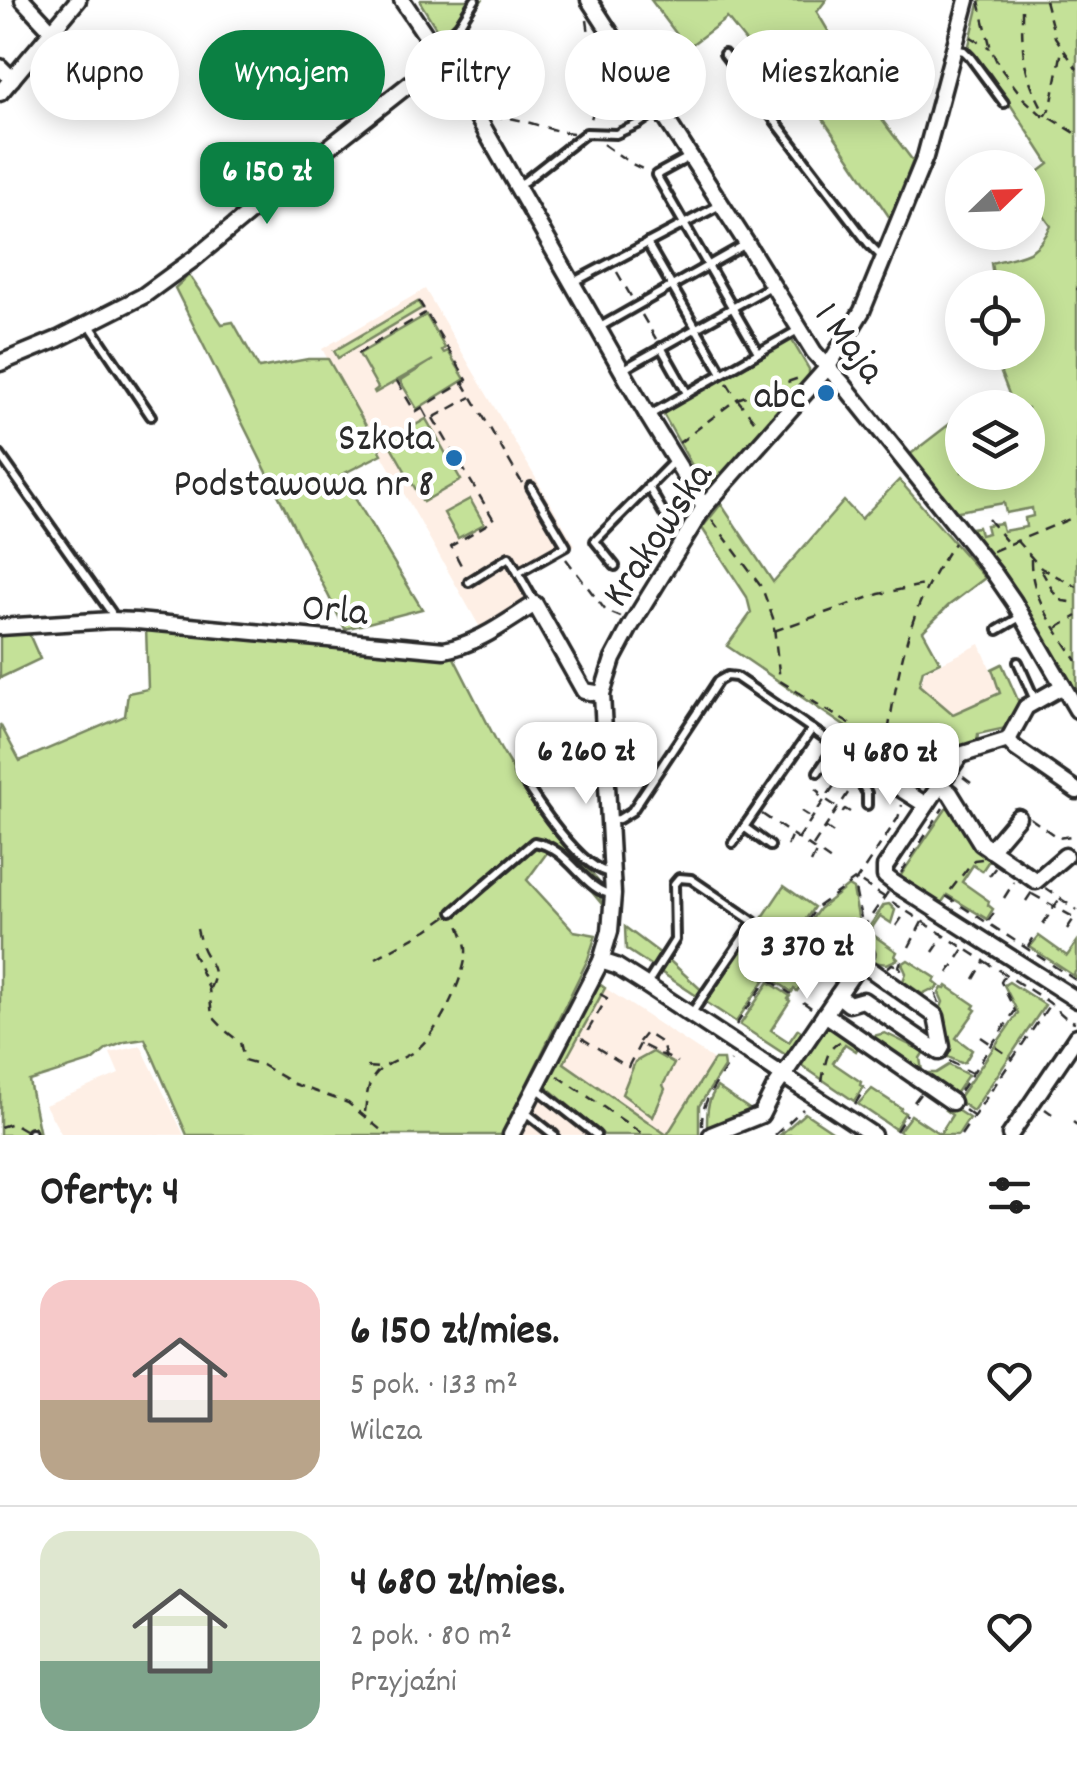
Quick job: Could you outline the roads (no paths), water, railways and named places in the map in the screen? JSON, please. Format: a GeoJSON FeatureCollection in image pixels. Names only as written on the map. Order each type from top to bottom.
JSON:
{"type":"FeatureCollection","features":[{"type":"Feature","properties":{"kind":"street"},"geometry":{"type":"LineString","coordinates":[[23,0],[51,30]]}},
{"type":"Feature","properties":{"kind":"street"},"geometry":{"type":"LineString","coordinates":[[53,30],[78,0]]}},
{"type":"Feature","properties":{"kind":"street"},"geometry":{"type":"LineString","coordinates":[[402,0],[422,30]]}},
{"type":"Feature","properties":{"kind":"street","name":"Krakowska"},"geometry":{"type":"LineString","coordinates":[[511,1135],[601,961],[610,930],[613,873],[602,694],[613,659],[706,511],[827,368],[862,311],[926,157],[967,0]]}},
{"type":"Feature","properties":{"kind":"street","name":"1 Maja"},"geometry":{"type":"LineString","coordinates":[[588,7],[604,30]]}},
{"type":"Feature","properties":{"kind":"street"},"geometry":{"type":"LineString","coordinates":[[0,92],[30,57]]}},
{"type":"Feature","properties":{"kind":"street"},"geometry":{"type":"LineString","coordinates":[[0,67],[12,79]]}},
{"type":"Feature","properties":{"kind":"street"},"geometry":{"type":"LineString","coordinates":[[0,363],[143,296],[195,258],[405,82]]}},
{"type":"Feature","properties":{"kind":"street"},"geometry":{"type":"LineString","coordinates":[[479,120],[706,511]]}},
{"type":"Feature","properties":{"kind":"street","name":"1 Maja"},"geometry":{"type":"LineString","coordinates":[[666,120],[799,330],[983,559],[1077,710]]}},
{"type":"Feature","properties":{"kind":"street"},"geometry":{"type":"LineString","coordinates":[[535,604],[584,691],[602,694]]}},
{"type":"Feature","properties":{"kind":"street","name":"Orla"},"geometry":{"type":"LineString","coordinates":[[0,628],[112,620],[444,650],[481,638],[535,604]]}},
{"type":"Feature","properties":{"kind":"street"},"geometry":{"type":"LineString","coordinates":[[1063,686],[1026,708],[1008,740],[960,755],[945,789],[926,806],[885,868],[885,876],[1076,998]]}},
{"type":"Feature","properties":{"kind":"street"},"geometry":{"type":"LineString","coordinates":[[1008,740],[1077,790]]}},
{"type":"Feature","properties":{"kind":"street"},"geometry":{"type":"LineString","coordinates":[[878,774],[926,806]]}},
{"type":"Feature","properties":{"kind":"street"},"geometry":{"type":"LineString","coordinates":[[945,789],[986,855],[1036,881],[1065,856]]}},
{"type":"Feature","properties":{"kind":"street"},"geometry":{"type":"LineString","coordinates":[[986,855],[1023,817]]}},
{"type":"Feature","properties":{"kind":"street"},"geometry":{"type":"LineString","coordinates":[[708,1135],[761,1115],[783,1076],[863,958],[936,1016],[942,1047],[939,1052],[863,1000],[849,1004],[838,995]]}},
{"type":"Feature","properties":{"kind":"street"},"geometry":{"type":"LineString","coordinates":[[601,961],[646,985],[873,1135]]}},
{"type":"Feature","properties":{"kind":"street"},"geometry":{"type":"LineString","coordinates":[[825,1014],[957,1100]]}},
{"type":"Feature","properties":{"kind":"street"},"geometry":{"type":"LineString","coordinates":[[1010,1135],[1077,1036]]}},
{"type":"Feature","properties":{"kind":"lane"},"geometry":{"type":"LineString","coordinates":[[455,30],[475,0]]}},
{"type":"Feature","properties":{"kind":"lane"},"geometry":{"type":"LineString","coordinates":[[954,49],[970,57],[1004,103]]}},
{"type":"Feature","properties":{"kind":"lane"},"geometry":{"type":"LineString","coordinates":[[724,54],[885,260]]}},
{"type":"Feature","properties":{"kind":"lane"},"geometry":{"type":"LineString","coordinates":[[516,186],[586,133],[616,134],[644,120]]}},
{"type":"Feature","properties":{"kind":"lane"},"geometry":{"type":"LineString","coordinates":[[690,157],[656,175],[758,352]]}},
{"type":"Feature","properties":{"kind":"lane"},"geometry":{"type":"LineString","coordinates":[[572,283],[721,204]]}},
{"type":"Feature","properties":{"kind":"lane"},"geometry":{"type":"LineString","coordinates":[[647,243],[722,373]]}},
{"type":"Feature","properties":{"kind":"lane"},"geometry":{"type":"LineString","coordinates":[[598,328],[747,244]]}},
{"type":"Feature","properties":{"kind":"lane"},"geometry":{"type":"LineString","coordinates":[[622,370],[772,286]]}},
{"type":"Feature","properties":{"kind":"lane"},"geometry":{"type":"LineString","coordinates":[[89,323],[151,416]]}},
{"type":"Feature","properties":{"kind":"lane"},"geometry":{"type":"LineString","coordinates":[[648,416],[799,330]]}},
{"type":"Feature","properties":{"kind":"lane"},"geometry":{"type":"LineString","coordinates":[[661,348],[687,393]]}},
{"type":"Feature","properties":{"kind":"lane"},"geometry":{"type":"LineString","coordinates":[[0,456],[111,612],[112,620]]}},
{"type":"Feature","properties":{"kind":"lane"},"geometry":{"type":"LineString","coordinates":[[615,566],[595,541],[675,461]]}},
{"type":"Feature","properties":{"kind":"lane"},"geometry":{"type":"LineString","coordinates":[[648,486],[666,518]]}},
{"type":"Feature","properties":{"kind":"lane"},"geometry":{"type":"LineString","coordinates":[[518,573],[566,546],[530,492]]}},
{"type":"Feature","properties":{"kind":"lane"},"geometry":{"type":"LineString","coordinates":[[469,582],[509,556],[535,604]]}},
{"type":"Feature","properties":{"kind":"lane"},"geometry":{"type":"LineString","coordinates":[[998,630],[1022,616]]}},
{"type":"Feature","properties":{"kind":"lane"},"geometry":{"type":"LineString","coordinates":[[1018,662],[1035,701]]}},
{"type":"Feature","properties":{"kind":"lane"},"geometry":{"type":"LineString","coordinates":[[610,820],[632,811],[718,681],[727,676],[736,677],[812,728],[834,748],[878,774]]}},
{"type":"Feature","properties":{"kind":"lane"},"geometry":{"type":"LineString","coordinates":[[733,843],[747,829],[812,728]]}},
{"type":"Feature","properties":{"kind":"lane"},"geometry":{"type":"LineString","coordinates":[[818,772],[834,748]]}},
{"type":"Feature","properties":{"kind":"lane"},"geometry":{"type":"LineString","coordinates":[[519,773],[542,812],[565,838],[599,872],[613,873]]}},
{"type":"Feature","properties":{"kind":"lane"},"geometry":{"type":"LineString","coordinates":[[867,805],[867,793],[860,782],[878,774]]}},
{"type":"Feature","properties":{"kind":"lane"},"geometry":{"type":"LineString","coordinates":[[747,829],[770,846]]}},
{"type":"Feature","properties":{"kind":"lane"},"geometry":{"type":"LineString","coordinates":[[453,912],[534,842],[553,848],[600,891],[613,894]]}},
{"type":"Feature","properties":{"kind":"lane"},"geometry":{"type":"LineString","coordinates":[[646,985],[675,940],[674,884],[679,878],[692,879],[754,922],[691,1014]]}},
{"type":"Feature","properties":{"kind":"lane"},"geometry":{"type":"LineString","coordinates":[[536,1087],[596,1135]]}},
{"type":"Feature","properties":{"kind":"lane"},"geometry":{"type":"LineString","coordinates":[[524,1111],[554,1135]]}},
{"type":"Feature","properties":{"kind":"place","name":"abc"},"geometry":{"type":"Point","coordinates":[826,393]}},
{"type":"Feature","properties":{"kind":"place","name":"Szkoła Podstawowa nr 8"},"geometry":{"type":"Point","coordinates":[454,458]}}]}
